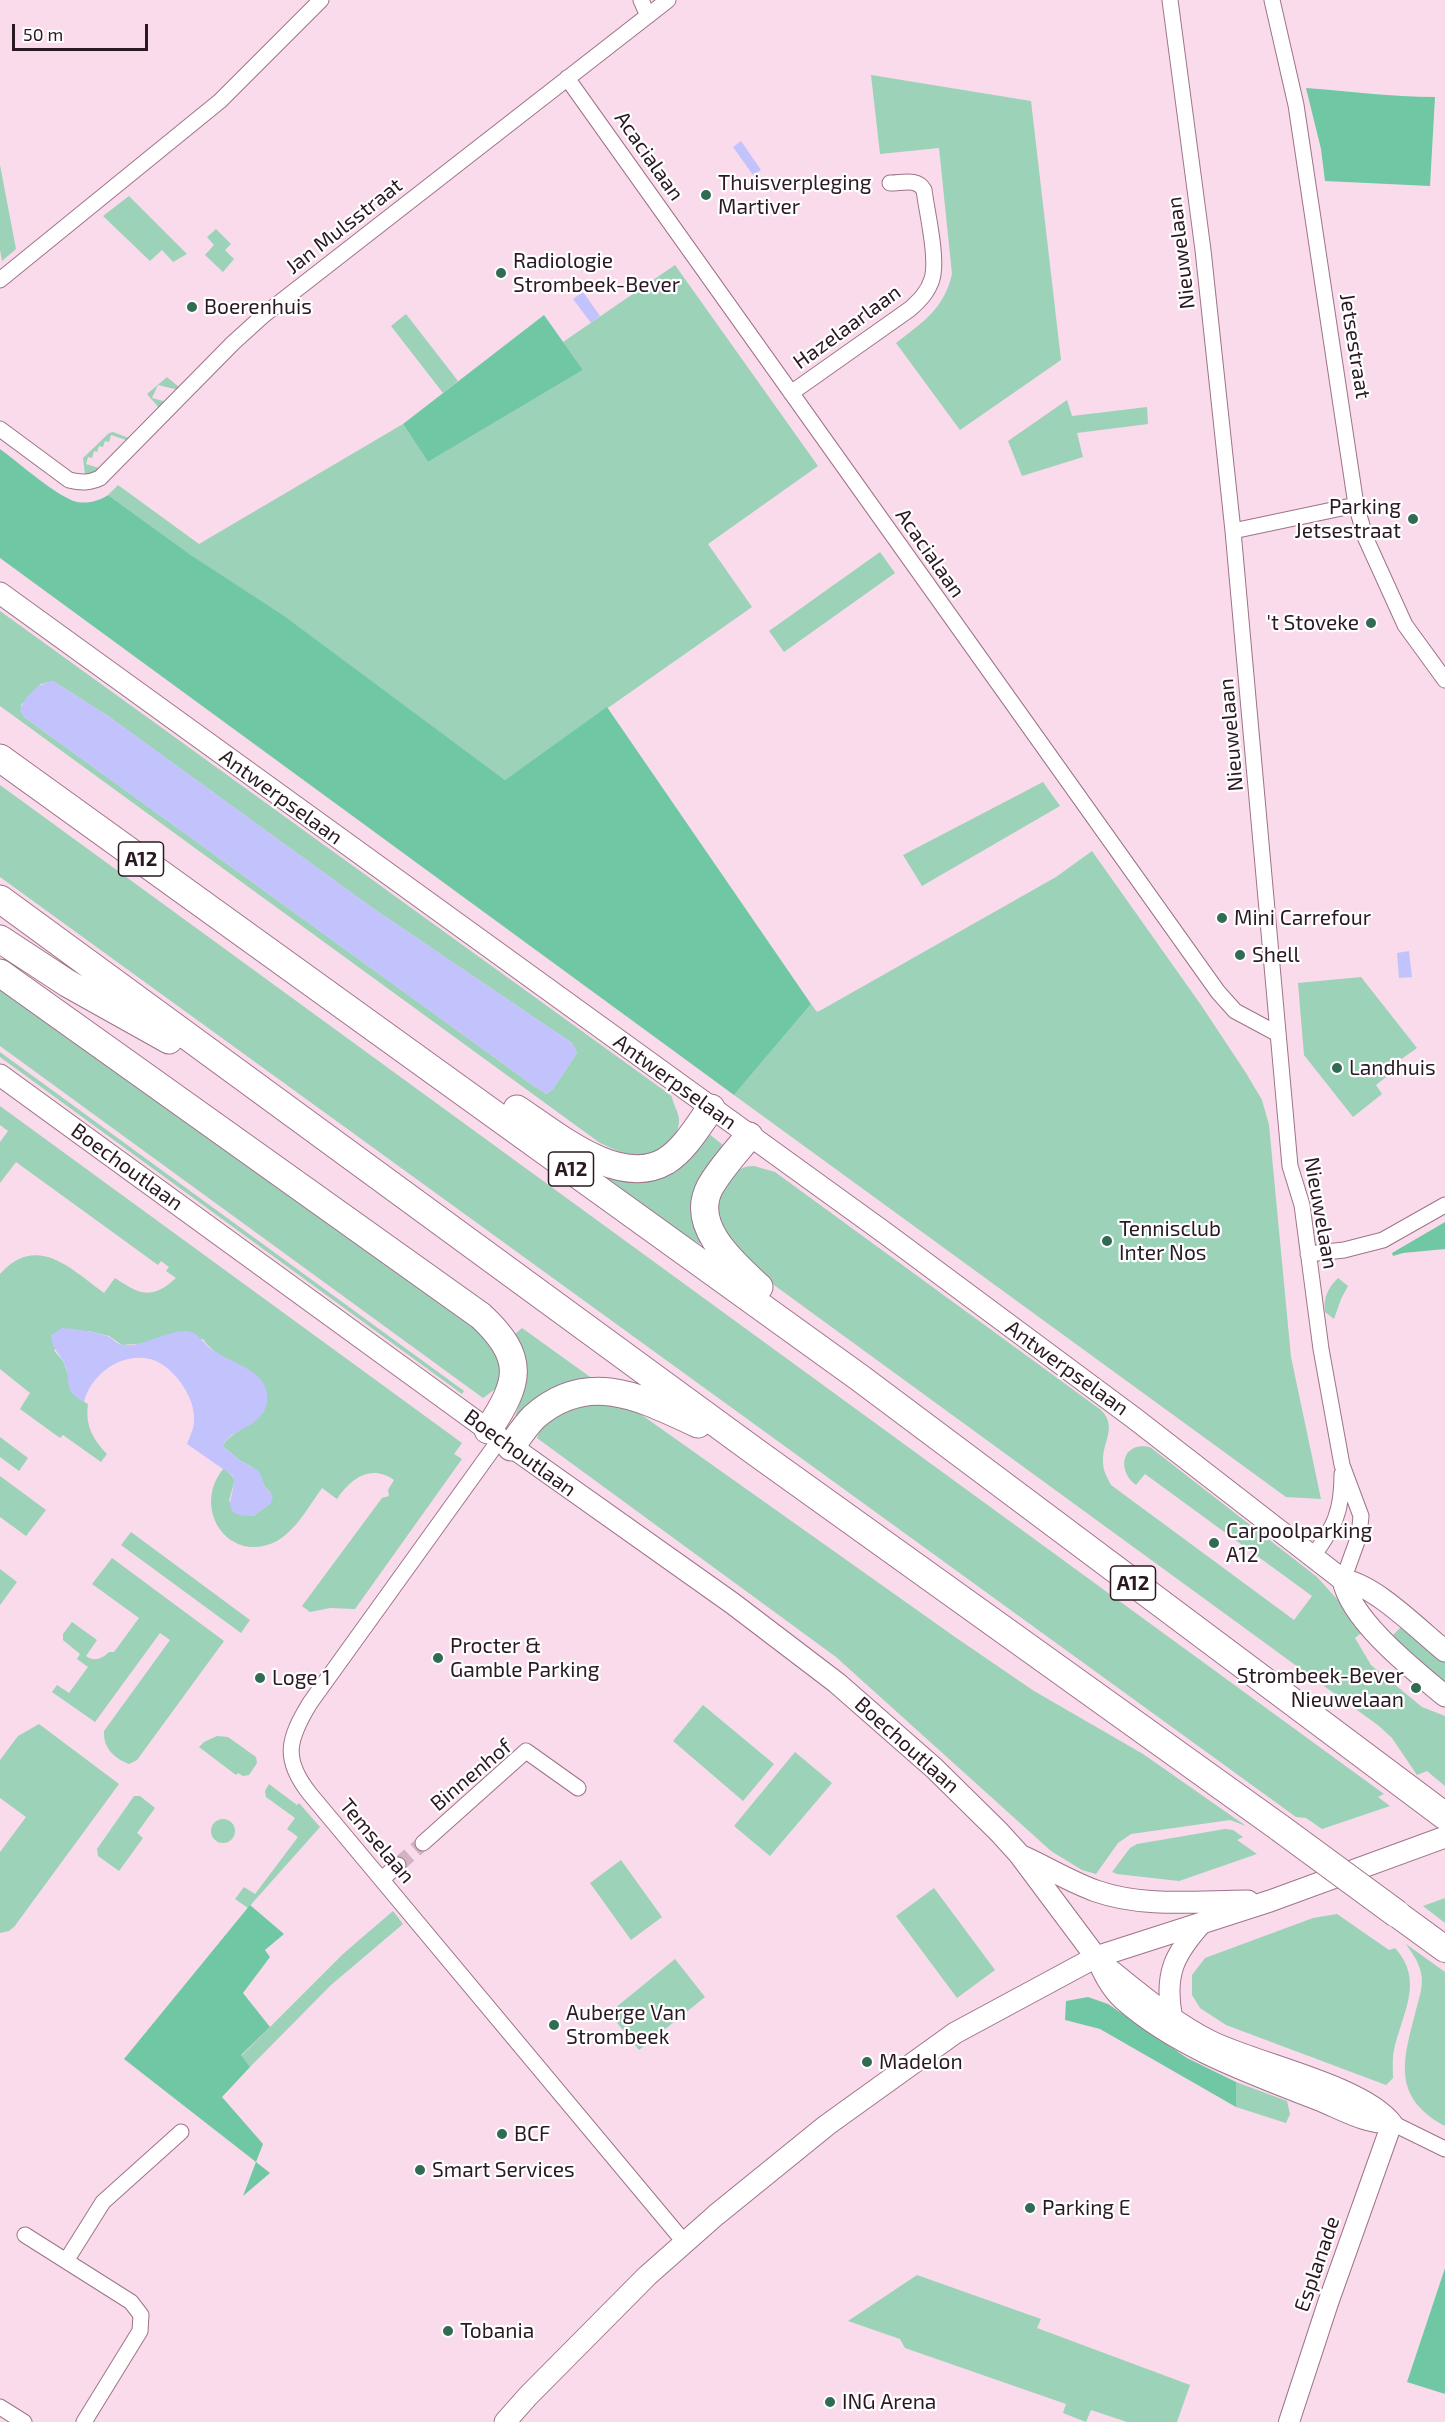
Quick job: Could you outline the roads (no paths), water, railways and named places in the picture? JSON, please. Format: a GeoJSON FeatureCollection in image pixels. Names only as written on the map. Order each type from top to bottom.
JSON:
{"type":"FeatureCollection","features":[{"type":"Feature","properties":{"kind":"highway","name":"A12"},"geometry":{"type":"LineString","coordinates":[[0,758],[860,1378],[1445,1816]]}},
{"type":"Feature","properties":{"kind":"highway"},"geometry":{"type":"LineString","coordinates":[[0,899],[757,1453],[1445,1948]]}},
{"type":"Feature","properties":{"kind":"highway"},"geometry":{"type":"LineString","coordinates":[[0,939],[67,983],[272,1097]]}},
{"type":"Feature","properties":{"kind":"highway"},"geometry":{"type":"LineString","coordinates":[[282,961],[582,1151],[609,1164],[638,1169],[652,1168],[667,1160],[678,1151],[711,1108]]}},
{"type":"Feature","properties":{"kind":"highway"},"geometry":{"type":"LineString","coordinates":[[0,973],[471,1309],[494,1328],[505,1341],[513,1374],[500,1439]]}},
{"type":"Feature","properties":{"kind":"highway"},"geometry":{"type":"LineString","coordinates":[[749,1136],[719,1173],[707,1194],[705,1214],[709,1228],[727,1257],[739,1269],[860,1378]]}},
{"type":"Feature","properties":{"kind":"highway"},"geometry":{"type":"LineString","coordinates":[[500,1439],[556,1401],[575,1393],[608,1391],[638,1397],[757,1453]]}},
{"type":"Feature","properties":{"kind":"main road","name":"Antwerpselaan"},"geometry":{"type":"LineString","coordinates":[[0,593],[1125,1410],[1343,1580],[1351,1602],[1365,1620],[1398,1656],[1445,1696]]}},
{"type":"Feature","properties":{"kind":"main road","name":"Boechoutlaan"},"geometry":{"type":"LineString","coordinates":[[0,1075],[500,1439],[732,1603],[837,1683],[977,1809],[1019,1854],[1096,1958]]}},
{"type":"Feature","properties":{"kind":"main road","name":"Antwerpselaan"},"geometry":{"type":"LineString","coordinates":[[1343,1580],[1354,1581],[1379,1596],[1445,1651]]}},
{"type":"Feature","properties":{"kind":"main road"},"geometry":{"type":"LineString","coordinates":[[505,2422],[647,2276],[685,2243],[789,2155],[946,2040],[1052,1979],[1096,1958],[1270,1901],[1445,1837]]}},
{"type":"Feature","properties":{"kind":"main road","name":"Boechoutlaan"},"geometry":{"type":"LineString","coordinates":[[1019,1854],[1096,1891],[1119,1897],[1160,1901],[1270,1901]]}},
{"type":"Feature","properties":{"kind":"street"},"geometry":{"type":"LineString","coordinates":[[0,280],[220,101],[321,0]]}},
{"type":"Feature","properties":{"kind":"street"},"geometry":{"type":"LineString","coordinates":[[641,0],[648,16]]}},
{"type":"Feature","properties":{"kind":"street","name":"Jan Mulsstraat"},"geometry":{"type":"LineString","coordinates":[[0,429],[69,480],[90,482],[100,478],[233,343],[265,314],[668,0]]}},
{"type":"Feature","properties":{"kind":"street","name":"Nieuwelaan"},"geometry":{"type":"LineString","coordinates":[[1170,0],[1203,250],[1233,531],[1251,719],[1276,1033],[1290,1166],[1302,1205],[1322,1359],[1342,1465],[1359,1510],[1361,1524],[1356,1547],[1343,1580]]}},
{"type":"Feature","properties":{"kind":"street","name":"Jetsestraat"},"geometry":{"type":"LineString","coordinates":[[1272,0],[1298,116],[1356,505],[1366,539],[1406,625],[1445,680]]}},
{"type":"Feature","properties":{"kind":"street","name":"Acacialaan"},"geometry":{"type":"LineString","coordinates":[[567,78],[1218,993],[1235,1011],[1276,1033]]}},
{"type":"Feature","properties":{"kind":"street","name":"Hazelaarlaan"},"geometry":{"type":"LineString","coordinates":[[791,393],[910,309],[923,297],[929,286],[934,266],[924,190],[920,184],[914,182],[890,183]]}},
{"type":"Feature","properties":{"kind":"street"},"geometry":{"type":"LineString","coordinates":[[1233,531],[1356,505]]}},
{"type":"Feature","properties":{"kind":"street"},"geometry":{"type":"LineString","coordinates":[[1308,1254],[1344,1250],[1383,1240],[1445,1205]]}},
{"type":"Feature","properties":{"kind":"street","name":"Temselaan"},"geometry":{"type":"LineString","coordinates":[[500,1439],[310,1703],[296,1725],[290,1744],[292,1764],[303,1786],[685,2243]]}},
{"type":"Feature","properties":{"kind":"street","name":"Nieuwelaan"},"geometry":{"type":"LineString","coordinates":[[1313,1556],[1332,1528],[1340,1509],[1342,1465]]}},
{"type":"Feature","properties":{"kind":"street","name":"Binnenhof"},"geometry":{"type":"LineString","coordinates":[[423,1844],[526,1751],[578,1788]]}},
{"type":"Feature","properties":{"kind":"street"},"geometry":{"type":"LineString","coordinates":[[382,1879],[398,1865]]}},
{"type":"Feature","properties":{"kind":"street"},"geometry":{"type":"LineString","coordinates":[[1172,2017],[1169,1991],[1173,1965],[1178,1952],[1203,1922]]}},
{"type":"Feature","properties":{"kind":"street"},"geometry":{"type":"LineString","coordinates":[[1096,1958],[1172,2017],[1225,2048],[1373,2104],[1392,2123],[1445,2149]]}},
{"type":"Feature","properties":{"kind":"street"},"geometry":{"type":"LineString","coordinates":[[1096,1958],[1122,1999],[1151,2021],[1191,2045],[1234,2067],[1365,2120],[1392,2123]]}},
{"type":"Feature","properties":{"kind":"street","name":"Esplanade"},"geometry":{"type":"LineString","coordinates":[[1289,2422],[1328,2302],[1392,2123]]}},
{"type":"Feature","properties":{"kind":"street"},"geometry":{"type":"LineString","coordinates":[[66,2261],[103,2202],[181,2132]]}},
{"type":"Feature","properties":{"kind":"street"},"geometry":{"type":"LineString","coordinates":[[25,2235],[131,2302],[137,2308],[142,2323],[140,2331],[84,2422]]}},
{"type":"Feature","properties":{"kind":"street"},"geometry":{"type":"LineString","coordinates":[[0,2407],[24,2422]]}},
{"type":"Feature","properties":{"kind":"water"},"geometry":{"type":"Polygon","coordinates":[[[741,141],[761,170],[753,175],[733,147],[741,141]]]}},
{"type":"Feature","properties":{"kind":"water"},"geometry":{"type":"Polygon","coordinates":[[[583,292],[600,316],[591,323],[573,299],[583,292]]]}},
{"type":"Feature","properties":{"kind":"water"},"geometry":{"type":"Polygon","coordinates":[[[53,681],[108,716],[374,909],[572,1043],[577,1053],[553,1089],[547,1094],[534,1086],[24,717],[20,711],[28,696],[43,684],[53,681]]]}},
{"type":"Feature","properties":{"kind":"water"},"geometry":{"type":"Polygon","coordinates":[[[1409,951],[1412,977],[1399,978],[1397,953],[1409,951]]]}},
{"type":"Feature","properties":{"kind":"water"},"geometry":{"type":"Polygon","coordinates":[[[62,1328],[96,1333],[121,1344],[130,1345],[189,1331],[197,1335],[211,1349],[256,1375],[267,1391],[264,1411],[253,1423],[232,1435],[223,1446],[239,1460],[259,1471],[265,1487],[273,1496],[271,1503],[253,1516],[234,1513],[230,1503],[233,1476],[187,1444],[194,1424],[192,1404],[177,1378],[156,1361],[133,1358],[111,1366],[94,1382],[84,1402],[72,1393],[68,1385],[65,1365],[51,1340],[51,1335],[62,1328]]]}},
{"type":"Feature","properties":{"kind":"tunnel"},"geometry":{"type":"LineString","coordinates":[[398,1865],[423,1843]]}},
{"type":"Feature","properties":{"kind":"place","name":"Thuisverpleging Martiver"},"geometry":{"type":"Point","coordinates":[706,195]}},
{"type":"Feature","properties":{"kind":"place","name":"Radiologie Strombeek-Bever"},"geometry":{"type":"Point","coordinates":[501,273]}},
{"type":"Feature","properties":{"kind":"place","name":"Boerenhuis"},"geometry":{"type":"Point","coordinates":[192,307]}},
{"type":"Feature","properties":{"kind":"place","name":"Parking Jetsestraat"},"geometry":{"type":"Point","coordinates":[1413,519]}},
{"type":"Feature","properties":{"kind":"place","name":"'t Stoveke"},"geometry":{"type":"Point","coordinates":[1371,623]}},
{"type":"Feature","properties":{"kind":"place","name":"Mini Carrefour"},"geometry":{"type":"Point","coordinates":[1222,918]}},
{"type":"Feature","properties":{"kind":"place","name":"Shell"},"geometry":{"type":"Point","coordinates":[1240,955]}},
{"type":"Feature","properties":{"kind":"place","name":"Landhuis"},"geometry":{"type":"Point","coordinates":[1337,1068]}},
{"type":"Feature","properties":{"kind":"place","name":"Tennisclub Inter Nos"},"geometry":{"type":"Point","coordinates":[1107,1241]}},
{"type":"Feature","properties":{"kind":"place","name":"Carpoolparking A12"},"geometry":{"type":"Point","coordinates":[1214,1543]}},
{"type":"Feature","properties":{"kind":"place","name":"Procter & Gamble Parking"},"geometry":{"type":"Point","coordinates":[438,1658]}},
{"type":"Feature","properties":{"kind":"place","name":"Loge 1"},"geometry":{"type":"Point","coordinates":[260,1678]}},
{"type":"Feature","properties":{"kind":"place","name":"Strombeek-Bever Nieuwelaan"},"geometry":{"type":"Point","coordinates":[1416,1688]}},
{"type":"Feature","properties":{"kind":"place","name":"Auberge Van Strombeek"},"geometry":{"type":"Point","coordinates":[554,2025]}},
{"type":"Feature","properties":{"kind":"place","name":"Madelon"},"geometry":{"type":"Point","coordinates":[867,2062]}},
{"type":"Feature","properties":{"kind":"place","name":"BCF"},"geometry":{"type":"Point","coordinates":[502,2134]}},
{"type":"Feature","properties":{"kind":"place","name":"Smart Services"},"geometry":{"type":"Point","coordinates":[420,2170]}},
{"type":"Feature","properties":{"kind":"place","name":"Parking E"},"geometry":{"type":"Point","coordinates":[1030,2208]}},
{"type":"Feature","properties":{"kind":"place","name":"Tobania"},"geometry":{"type":"Point","coordinates":[448,2331]}},
{"type":"Feature","properties":{"kind":"place","name":"ING Arena"},"geometry":{"type":"Point","coordinates":[830,2402]}}]}
